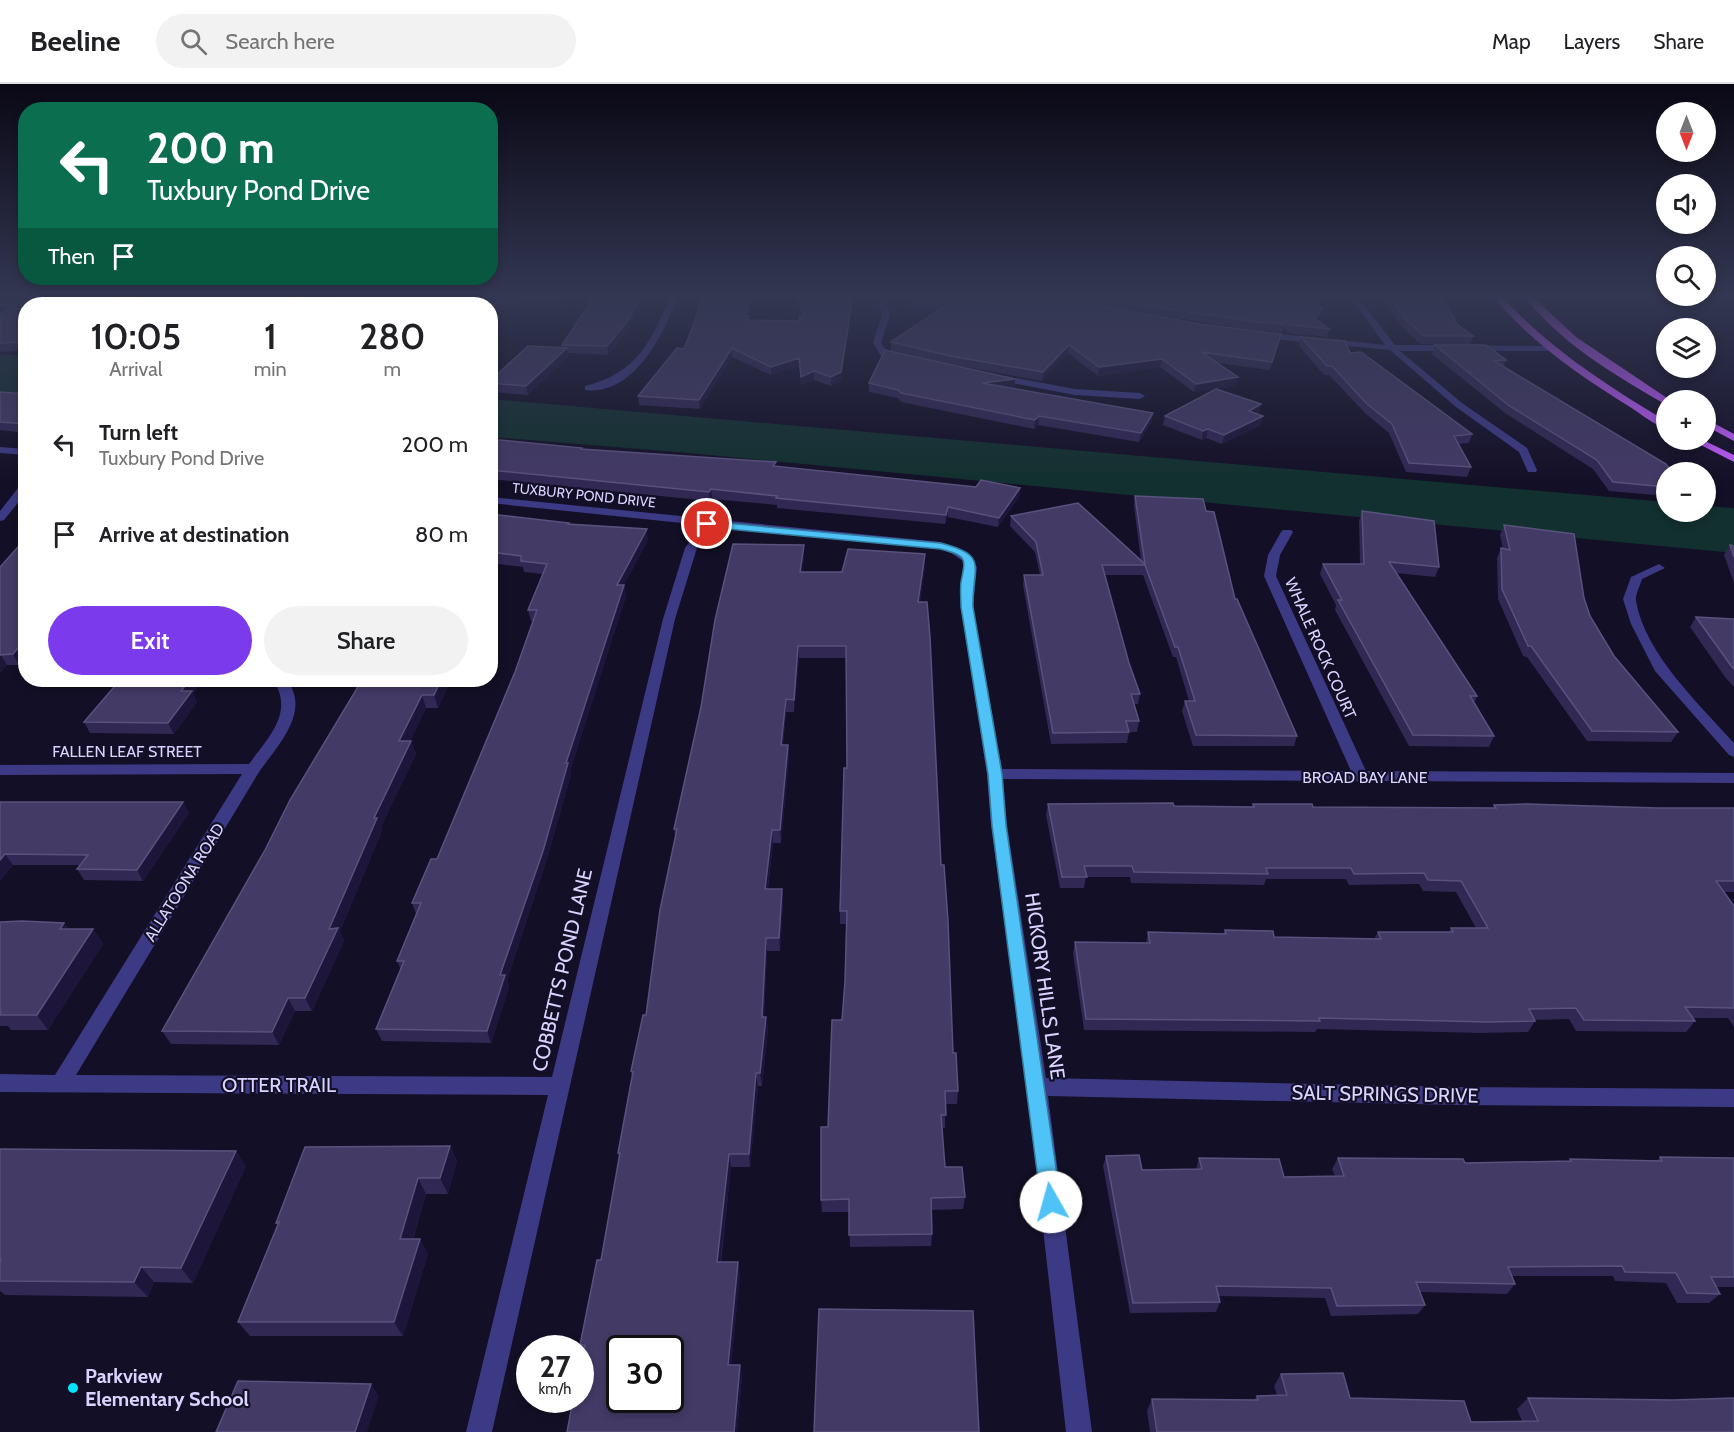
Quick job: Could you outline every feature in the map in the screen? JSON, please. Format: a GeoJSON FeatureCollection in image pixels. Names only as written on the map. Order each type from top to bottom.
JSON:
{"type":"FeatureCollection","features":[{"type":"Feature","properties":{"kind":"main road"},"geometry":{"type":"LineString","coordinates":[[1564,359],[1656,418]]}},
{"type":"Feature","properties":{"kind":"main road"},"geometry":{"type":"LineString","coordinates":[[1602,359],[1656,394]]}},
{"type":"Feature","properties":{"kind":"main road"},"geometry":{"type":"LineString","coordinates":[[1716,428],[1734,438]]}},
{"type":"Feature","properties":{"kind":"main road"},"geometry":{"type":"LineString","coordinates":[[1716,450],[1734,459]]}},
{"type":"Feature","properties":{"kind":"street"},"geometry":{"type":"LineString","coordinates":[[588,388],[613,382],[637,359]]}},
{"type":"Feature","properties":{"kind":"street"},"geometry":{"type":"LineString","coordinates":[[902,359],[912,362]]}},
{"type":"Feature","properties":{"kind":"street"},"geometry":{"type":"LineString","coordinates":[[1405,359],[1459,405],[1523,450],[1532,470]]}},
{"type":"Feature","properties":{"kind":"street"},"geometry":{"type":"LineString","coordinates":[[982,375],[1075,392],[1140,396]]}},
{"type":"Feature","properties":{"kind":"street"},"geometry":{"type":"LineString","coordinates":[[0,450],[18,451]]}},
{"type":"Feature","properties":{"kind":"street"},"geometry":{"type":"LineString","coordinates":[[0,518],[18,495]]}},
{"type":"Feature","properties":{"kind":"street","name":"TUXBURY POND DRIVE"},"geometry":{"type":"LineString","coordinates":[[498,501],[940,546],[961,551]]}},
{"type":"Feature","properties":{"kind":"street","name":"COBBETTS POND LANE"},"geometry":{"type":"LineString","coordinates":[[479,1432],[558,1086],[669,620],[691,548],[707,524]]}},
{"type":"Feature","properties":{"kind":"street","name":"WHALE ROCK COURT"},"geometry":{"type":"LineString","coordinates":[[1287,532],[1274,555],[1270,576],[1362,778]]}},
{"type":"Feature","properties":{"kind":"street","name":"HICKORY HILLS LANE"},"geometry":{"type":"LineString","coordinates":[[961,551],[972,567],[967,583],[967,607],[995,774],[999,825],[1037,1087],[1079,1432]]}},
{"type":"Feature","properties":{"kind":"street"},"geometry":{"type":"LineString","coordinates":[[1659,568],[1637,577],[1629,599],[1637,624],[1662,671],[1734,752]]}},
{"type":"Feature","properties":{"kind":"street","name":"ALLATOONA ROAD"},"geometry":{"type":"LineString","coordinates":[[60,1084],[254,769],[285,723],[291,704],[288,687]]}},
{"type":"Feature","properties":{"kind":"street","name":"FALLEN LEAF STREET"},"geometry":{"type":"LineString","coordinates":[[0,770],[254,769]]}},
{"type":"Feature","properties":{"kind":"street","name":"BROAD BAY LANE"},"geometry":{"type":"LineString","coordinates":[[995,774],[1362,778],[1734,778]]}},
{"type":"Feature","properties":{"kind":"street","name":"OTTER TRAIL"},"geometry":{"type":"LineString","coordinates":[[0,1083],[558,1086]]}},
{"type":"Feature","properties":{"kind":"street","name":"SALT SPRINGS DRIVE"},"geometry":{"type":"LineString","coordinates":[[1037,1087],[1447,1096],[1734,1098]]}},
{"type":"Feature","properties":{"kind":"green space"},"geometry":{"type":"Polygon","coordinates":[[[0,359],[18,359],[18,393],[0,392],[0,359]]]}},
{"type":"Feature","properties":{"kind":"green space"},"geometry":{"type":"Polygon","coordinates":[[[498,400],[1656,501],[1656,522],[1716,522],[1716,507],[1734,508],[1734,553],[689,453],[498,438],[498,400]]]}},
{"type":"Feature","properties":{"kind":"building"},"geometry":{"type":"Polygon","coordinates":[[[514,359],[555,359],[526,386],[498,384],[498,374],[514,359]]]}},
{"type":"Feature","properties":{"kind":"building"},"geometry":{"type":"Polygon","coordinates":[[[668,359],[725,359],[699,400],[638,396],[668,359]]]}},
{"type":"Feature","properties":{"kind":"building"},"geometry":{"type":"Polygon","coordinates":[[[754,359],[796,359],[771,367],[754,359]]]}},
{"type":"Feature","properties":{"kind":"building"},"geometry":{"type":"Polygon","coordinates":[[[799,359],[843,359],[841,372],[831,377],[814,371],[801,377],[799,359]]]}},
{"type":"Feature","properties":{"kind":"building"},"geometry":{"type":"Polygon","coordinates":[[[881,359],[925,359],[1015,379],[982,383],[1153,413],[1141,433],[1039,416],[1035,420],[901,393],[898,390],[869,383],[881,359]]]}},
{"type":"Feature","properties":{"kind":"building"},"geometry":{"type":"Polygon","coordinates":[[[967,359],[1056,359],[1043,372],[967,359]]]}},
{"type":"Feature","properties":{"kind":"building"},"geometry":{"type":"Polygon","coordinates":[[[1088,359],[1211,359],[1238,377],[1196,384],[1162,359],[1099,367],[1088,359]]]}},
{"type":"Feature","properties":{"kind":"building"},"geometry":{"type":"Polygon","coordinates":[[[1250,359],[1273,359],[1272,362],[1250,359]]]}},
{"type":"Feature","properties":{"kind":"building"},"geometry":{"type":"Polygon","coordinates":[[[1321,359],[1370,359],[1472,434],[1454,436],[1471,467],[1409,463],[1392,424],[1367,404],[1332,366],[1327,366],[1321,359]]]}},
{"type":"Feature","properties":{"kind":"building"},"geometry":{"type":"Polygon","coordinates":[[[1452,359],[1505,359],[1506,360],[1494,361],[1663,462],[1656,462],[1656,486],[1613,482],[1597,460],[1508,405],[1452,359]]]}},
{"type":"Feature","properties":{"kind":"building"},"geometry":{"type":"Polygon","coordinates":[[[1216,389],[1261,404],[1249,411],[1263,416],[1224,435],[1208,429],[1203,431],[1165,416],[1216,389]]]}},
{"type":"Feature","properties":{"kind":"building"},"geometry":{"type":"Polygon","coordinates":[[[0,392],[18,393],[18,423],[0,422],[0,392]]]}},
{"type":"Feature","properties":{"kind":"building"},"geometry":{"type":"Polygon","coordinates":[[[498,440],[581,449],[776,462],[773,466],[976,487],[981,480],[1020,488],[999,518],[948,507],[946,515],[711,489],[709,492],[498,471],[498,440]]]}},
{"type":"Feature","properties":{"kind":"building"},"geometry":{"type":"Polygon","coordinates":[[[1135,496],[1203,499],[1206,511],[1214,512],[1235,599],[1237,599],[1297,736],[1196,735],[1185,701],[1195,701],[1178,647],[1175,647],[1145,565],[1102,565],[1140,694],[1131,694],[1139,721],[1126,721],[1129,732],[1053,733],[1024,575],[1043,575],[1036,542],[1011,516],[1078,503],[1145,564],[1135,496]]]}},
{"type":"Feature","properties":{"kind":"building"},"geometry":{"type":"Polygon","coordinates":[[[1362,511],[1434,521],[1439,567],[1389,562],[1477,696],[1470,696],[1494,736],[1413,735],[1338,600],[1342,600],[1323,564],[1364,564],[1362,511]]]}},
{"type":"Feature","properties":{"kind":"building"},"geometry":{"type":"Polygon","coordinates":[[[498,515],[568,524],[647,529],[617,585],[624,585],[566,763],[568,763],[543,851],[500,975],[505,975],[487,1031],[376,1029],[404,961],[397,961],[421,903],[412,903],[431,859],[437,859],[515,672],[537,610],[528,610],[547,564],[521,561],[521,556],[498,553],[498,515]]]}},
{"type":"Feature","properties":{"kind":"building"},"geometry":{"type":"Polygon","coordinates":[[[1504,525],[1574,534],[1584,598],[1590,616],[1614,656],[1678,732],[1592,731],[1531,646],[1528,646],[1502,589],[1501,548],[1510,550],[1504,525]]]}},
{"type":"Feature","properties":{"kind":"building"},"geometry":{"type":"Polygon","coordinates":[[[733,544],[804,545],[800,572],[842,572],[848,549],[925,554],[918,602],[927,602],[930,637],[941,865],[944,865],[953,1053],[956,1053],[958,1091],[945,1091],[946,1115],[941,1115],[945,1167],[962,1167],[965,1197],[931,1198],[932,1234],[849,1235],[849,1199],[821,1200],[821,1127],[828,1127],[832,1020],[842,1020],[845,981],[847,911],[840,911],[844,768],[847,768],[846,646],[798,646],[794,700],[786,699],[781,745],[788,745],[780,830],[772,830],[765,889],[782,889],[779,938],[766,938],[762,1017],[766,1017],[760,1073],[756,1073],[749,1154],[729,1154],[717,1262],[738,1262],[728,1365],[740,1365],[734,1432],[567,1432],[571,1413],[594,1413],[594,1335],[582,1335],[597,1260],[601,1260],[633,1072],[631,1071],[643,1015],[646,1015],[660,910],[677,829],[674,829],[701,707],[715,620],[733,544]]]}},
{"type":"Feature","properties":{"kind":"building"},"geometry":{"type":"Polygon","coordinates":[[[18,547],[18,648],[13,654],[0,655],[0,567],[18,547]]]}},
{"type":"Feature","properties":{"kind":"building"},"geometry":{"type":"Polygon","coordinates":[[[1696,617],[1734,619],[1734,669],[1732,667],[1696,617]]]}},
{"type":"Feature","properties":{"kind":"building"},"geometry":{"type":"Polygon","coordinates":[[[114,687],[184,687],[181,691],[192,691],[168,723],[84,722],[114,687]]]}},
{"type":"Feature","properties":{"kind":"building"},"geometry":{"type":"Polygon","coordinates":[[[358,687],[438,687],[434,695],[422,695],[399,741],[411,741],[374,818],[377,818],[329,929],[338,928],[305,998],[288,998],[272,1032],[162,1031],[265,850],[290,800],[358,687]]]}},
{"type":"Feature","properties":{"kind":"building"},"geometry":{"type":"Polygon","coordinates":[[[0,802],[183,802],[137,870],[77,869],[88,855],[5,854],[0,860],[0,802]]]}},
{"type":"Feature","properties":{"kind":"building"},"geometry":{"type":"Polygon","coordinates":[[[1173,803],[1174,806],[1254,807],[1253,804],[1312,804],[1313,807],[1496,808],[1494,805],[1527,804],[1734,808],[1734,881],[1716,881],[1734,906],[1734,1008],[1685,1007],[1695,1021],[1584,1020],[1576,1008],[1529,1009],[1535,1021],[1319,1018],[1320,1021],[1086,1019],[1075,942],[1150,943],[1148,932],[1226,934],[1225,930],[1273,931],[1274,937],[1381,939],[1378,932],[1453,932],[1451,928],[1488,928],[1461,881],[1428,880],[1424,873],[1354,874],[1351,868],[1266,868],[1268,874],[1134,872],[1132,866],[1084,866],[1087,877],[1062,877],[1048,804],[1173,803]]]}},
{"type":"Feature","properties":{"kind":"building"},"geometry":{"type":"Polygon","coordinates":[[[0,922],[64,923],[60,929],[93,929],[37,1015],[0,1015],[0,922]]]}},
{"type":"Feature","properties":{"kind":"building"},"geometry":{"type":"Polygon","coordinates":[[[450,1146],[440,1178],[418,1178],[400,1239],[420,1239],[394,1322],[238,1322],[279,1222],[276,1223],[305,1147],[450,1146]]]}},
{"type":"Feature","properties":{"kind":"building"},"geometry":{"type":"Polygon","coordinates":[[[0,1149],[236,1151],[181,1268],[141,1267],[134,1282],[0,1281],[0,1149]]]}},
{"type":"Feature","properties":{"kind":"building"},"geometry":{"type":"Polygon","coordinates":[[[1139,1155],[1142,1170],[1202,1169],[1199,1158],[1279,1159],[1284,1177],[1344,1176],[1338,1158],[1463,1159],[1465,1163],[1571,1161],[1570,1159],[1662,1161],[1660,1157],[1734,1158],[1734,1277],[1711,1277],[1720,1294],[1687,1293],[1676,1273],[1625,1272],[1622,1266],[1508,1267],[1515,1284],[1416,1282],[1425,1305],[1337,1306],[1331,1288],[1216,1286],[1220,1302],[1133,1303],[1106,1156],[1139,1155]]]}},
{"type":"Feature","properties":{"kind":"building"},"geometry":{"type":"Polygon","coordinates":[[[819,1309],[973,1311],[979,1432],[814,1432],[819,1309]]]}},
{"type":"Feature","properties":{"kind":"building"},"geometry":{"type":"Polygon","coordinates":[[[1343,1373],[1350,1398],[1464,1401],[1471,1422],[1538,1421],[1528,1398],[1673,1400],[1734,1398],[1734,1432],[1157,1432],[1152,1399],[1258,1400],[1257,1396],[1287,1395],[1281,1374],[1343,1373]]]}},
{"type":"Feature","properties":{"kind":"building"},"geometry":{"type":"Polygon","coordinates":[[[238,1381],[371,1384],[355,1432],[216,1432],[238,1381]]]}},
{"type":"Feature","properties":{"kind":"place","name":"Parkview Elementary School"},"geometry":{"type":"Point","coordinates":[73,1388]}},
{"type":"Feature","properties":{"kind":"route"},"geometry":{"type":"LineString","coordinates":[[707,524],[940,546],[961,551],[968,558],[972,567],[967,583],[967,607],[995,774],[999,825],[1037,1087],[1051,1202]]}}]}
